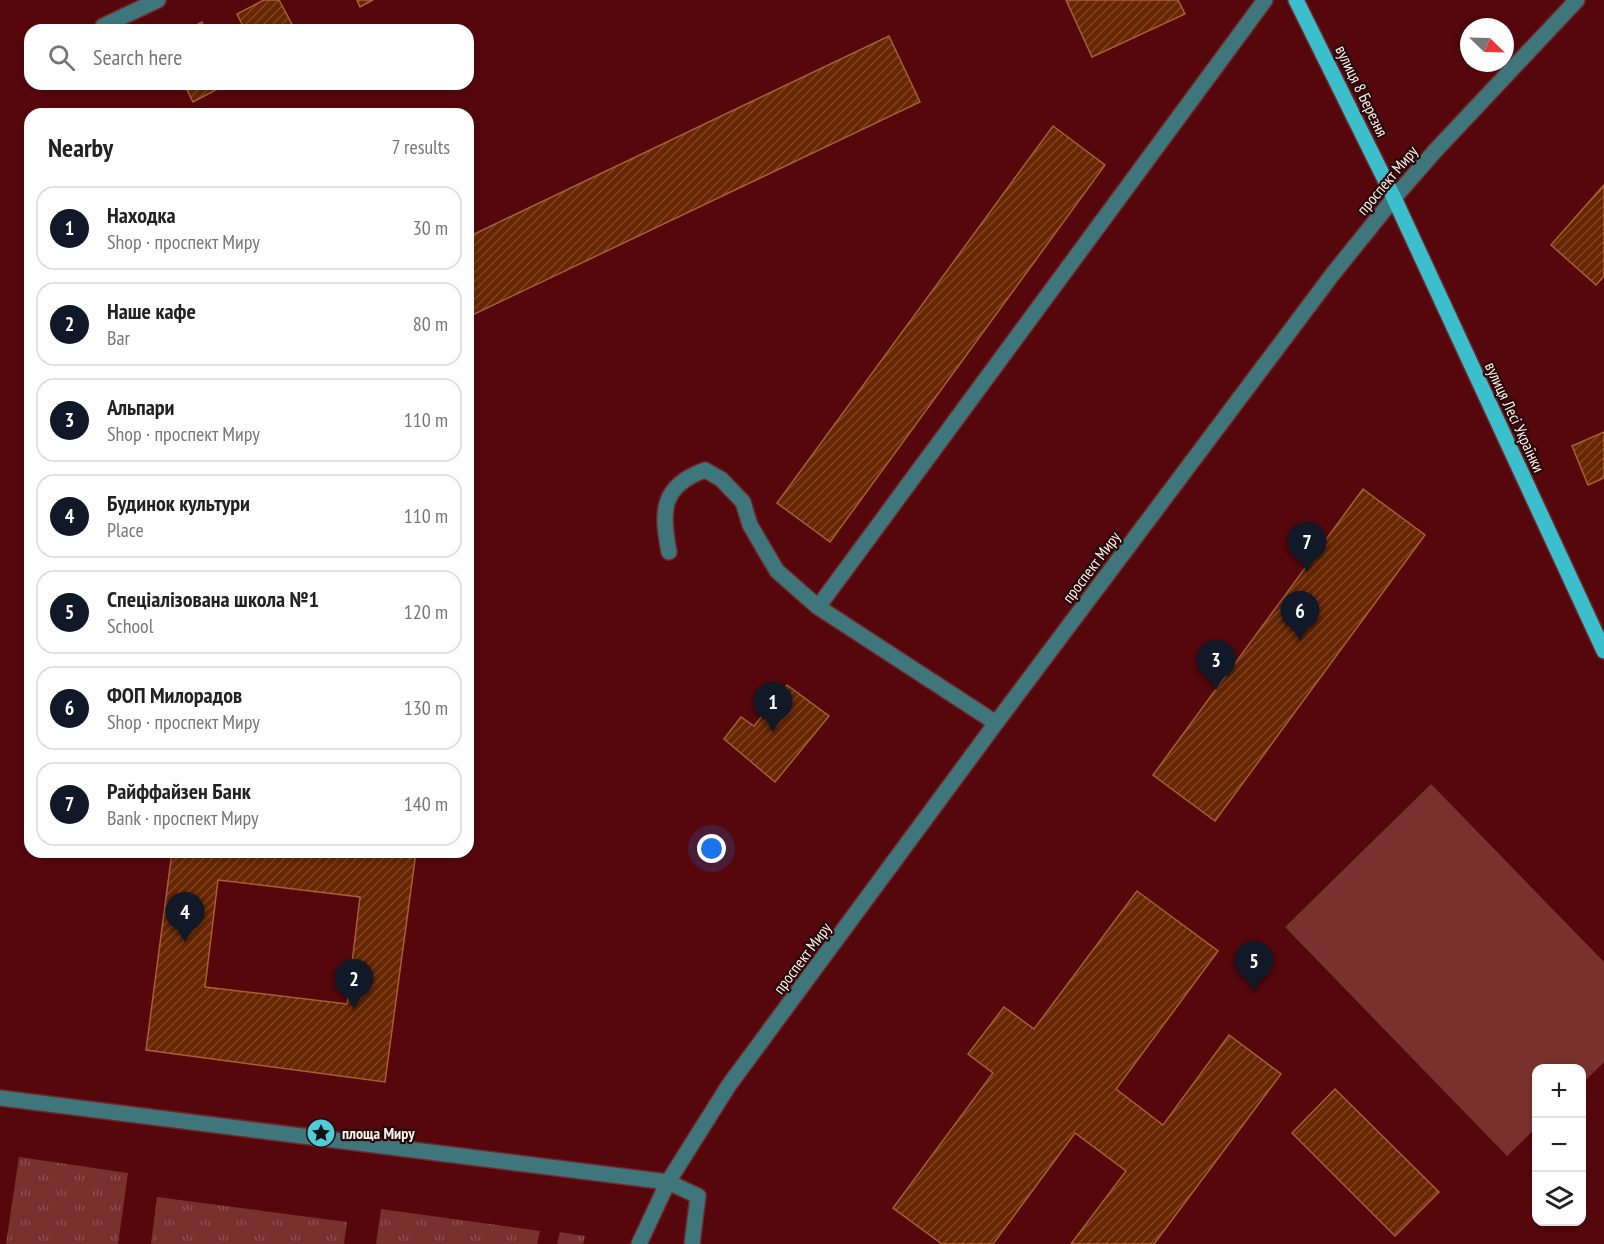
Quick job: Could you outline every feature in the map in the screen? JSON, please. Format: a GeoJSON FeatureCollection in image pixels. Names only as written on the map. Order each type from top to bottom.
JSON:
{"type":"FeatureCollection","features":[{"type":"Feature","properties":{"kind":"main road","name":"вулиця 8 Березня"},"geometry":{"type":"LineString","coordinates":[[1296,0],[1394,198]]}},
{"type":"Feature","properties":{"kind":"main road","name":"вулиця Лесі Українки"},"geometry":{"type":"LineString","coordinates":[[1394,198],[1604,651]]}},
{"type":"Feature","properties":{"kind":"street"},"geometry":{"type":"LineString","coordinates":[[107,24],[158,0]]}},
{"type":"Feature","properties":{"kind":"street"},"geometry":{"type":"LineString","coordinates":[[818,607],[1265,0]]}},
{"type":"Feature","properties":{"kind":"street","name":"проспект Миру"},"geometry":{"type":"LineString","coordinates":[[668,1182],[729,1085],[996,723],[1325,284],[1435,151],[1577,0]]}},
{"type":"Feature","properties":{"kind":"street"},"geometry":{"type":"LineString","coordinates":[[669,552],[664,524],[671,491],[688,476],[705,470],[721,479],[743,502],[750,525],[777,571],[818,607],[996,723]]}},
{"type":"Feature","properties":{"kind":"street"},"geometry":{"type":"LineString","coordinates":[[0,1098],[668,1182],[698,1196],[692,1244]]}},
{"type":"Feature","properties":{"kind":"street"},"geometry":{"type":"LineString","coordinates":[[639,1244],[668,1182]]}},
{"type":"Feature","properties":{"kind":"green space"},"geometry":{"type":"Polygon","coordinates":[[[1431,784],[1604,962],[1604,1062],[1586,1080],[1586,1064],[1532,1064],[1532,1132],[1507,1156],[1285,927],[1431,784]]]}},
{"type":"Feature","properties":{"kind":"green space"},"geometry":{"type":"Polygon","coordinates":[[[19,1157],[128,1173],[118,1244],[6,1244],[19,1157]]]}},
{"type":"Feature","properties":{"kind":"green space"},"geometry":{"type":"Polygon","coordinates":[[[157,1197],[347,1222],[344,1244],[151,1244],[157,1197]]]}},
{"type":"Feature","properties":{"kind":"green space"},"geometry":{"type":"Polygon","coordinates":[[[381,1209],[540,1231],[537,1244],[376,1244],[381,1209]]]}},
{"type":"Feature","properties":{"kind":"green space"},"geometry":{"type":"Polygon","coordinates":[[[560,1232],[585,1236],[583,1244],[557,1244],[560,1232]]]}},
{"type":"Feature","properties":{"kind":"building"},"geometry":{"type":"Polygon","coordinates":[[[264,0],[279,0],[292,24],[242,24],[237,14],[264,0]]]}},
{"type":"Feature","properties":{"kind":"building"},"geometry":{"type":"Polygon","coordinates":[[[357,0],[373,0],[360,7],[357,0]]]}},
{"type":"Feature","properties":{"kind":"building"},"geometry":{"type":"Polygon","coordinates":[[[1066,0],[1178,0],[1185,14],[1092,57],[1066,0]]]}},
{"type":"Feature","properties":{"kind":"building"},"geometry":{"type":"Polygon","coordinates":[[[889,36],[920,102],[474,314],[474,234],[889,36]]]}},
{"type":"Feature","properties":{"kind":"building"},"geometry":{"type":"Polygon","coordinates":[[[187,90],[216,90],[193,102],[187,90]]]}},
{"type":"Feature","properties":{"kind":"building"},"geometry":{"type":"Polygon","coordinates":[[[1053,126],[1105,165],[830,542],[777,503],[1053,126]]]}},
{"type":"Feature","properties":{"kind":"building"},"geometry":{"type":"Polygon","coordinates":[[[1604,185],[1604,276],[1596,285],[1551,245],[1604,185]]]}},
{"type":"Feature","properties":{"kind":"building"},"geometry":{"type":"Polygon","coordinates":[[[1604,432],[1604,478],[1588,485],[1572,446],[1604,432]]]}},
{"type":"Feature","properties":{"kind":"building"},"geometry":{"type":"Polygon","coordinates":[[[1363,489],[1425,535],[1215,821],[1153,775],[1363,489]]]}},
{"type":"Feature","properties":{"kind":"building"},"geometry":{"type":"Polygon","coordinates":[[[787,685],[829,716],[775,782],[724,739],[741,717],[754,726],[787,685]]]}},
{"type":"Feature","properties":{"kind":"building"},"geometry":{"type":"Polygon","coordinates":[[[171,858],[415,858],[385,1082],[146,1050],[171,858]],[[218,880],[205,987],[347,1004],[360,897],[218,880]]]}},
{"type":"Feature","properties":{"kind":"building"},"geometry":{"type":"Polygon","coordinates":[[[1137,891],[1218,951],[1116,1089],[1163,1125],[1229,1035],[1281,1074],[1154,1244],[1071,1244],[1126,1171],[1075,1133],[993,1244],[942,1244],[893,1208],[993,1073],[968,1054],[1004,1007],[1034,1029],[1137,891]]]}},
{"type":"Feature","properties":{"kind":"building"},"geometry":{"type":"Polygon","coordinates":[[[1335,1089],[1439,1192],[1395,1236],[1292,1133],[1335,1089]]]}},
{"type":"Feature","properties":{"kind":"place","name":"Райффайзен Банк"},"geometry":{"type":"Point","coordinates":[1307,572]}},
{"type":"Feature","properties":{"kind":"place","name":"ФОП Милорадов"},"geometry":{"type":"Point","coordinates":[1300,641]}},
{"type":"Feature","properties":{"kind":"place","name":"Альпари"},"geometry":{"type":"Point","coordinates":[1216,690]}},
{"type":"Feature","properties":{"kind":"place","name":"Находка"},"geometry":{"type":"Point","coordinates":[773,732]}},
{"type":"Feature","properties":{"kind":"place","name":"Будинок культури"},"geometry":{"type":"Point","coordinates":[185,942]}},
{"type":"Feature","properties":{"kind":"place","name":"Спеціалізована школа №1"},"geometry":{"type":"Point","coordinates":[1254,991]}},
{"type":"Feature","properties":{"kind":"place","name":"Наше кафе"},"geometry":{"type":"Point","coordinates":[354,1009]}},
{"type":"Feature","properties":{"kind":"place","name":"площа Миру"},"geometry":{"type":"Point","coordinates":[321,1133]}}]}
